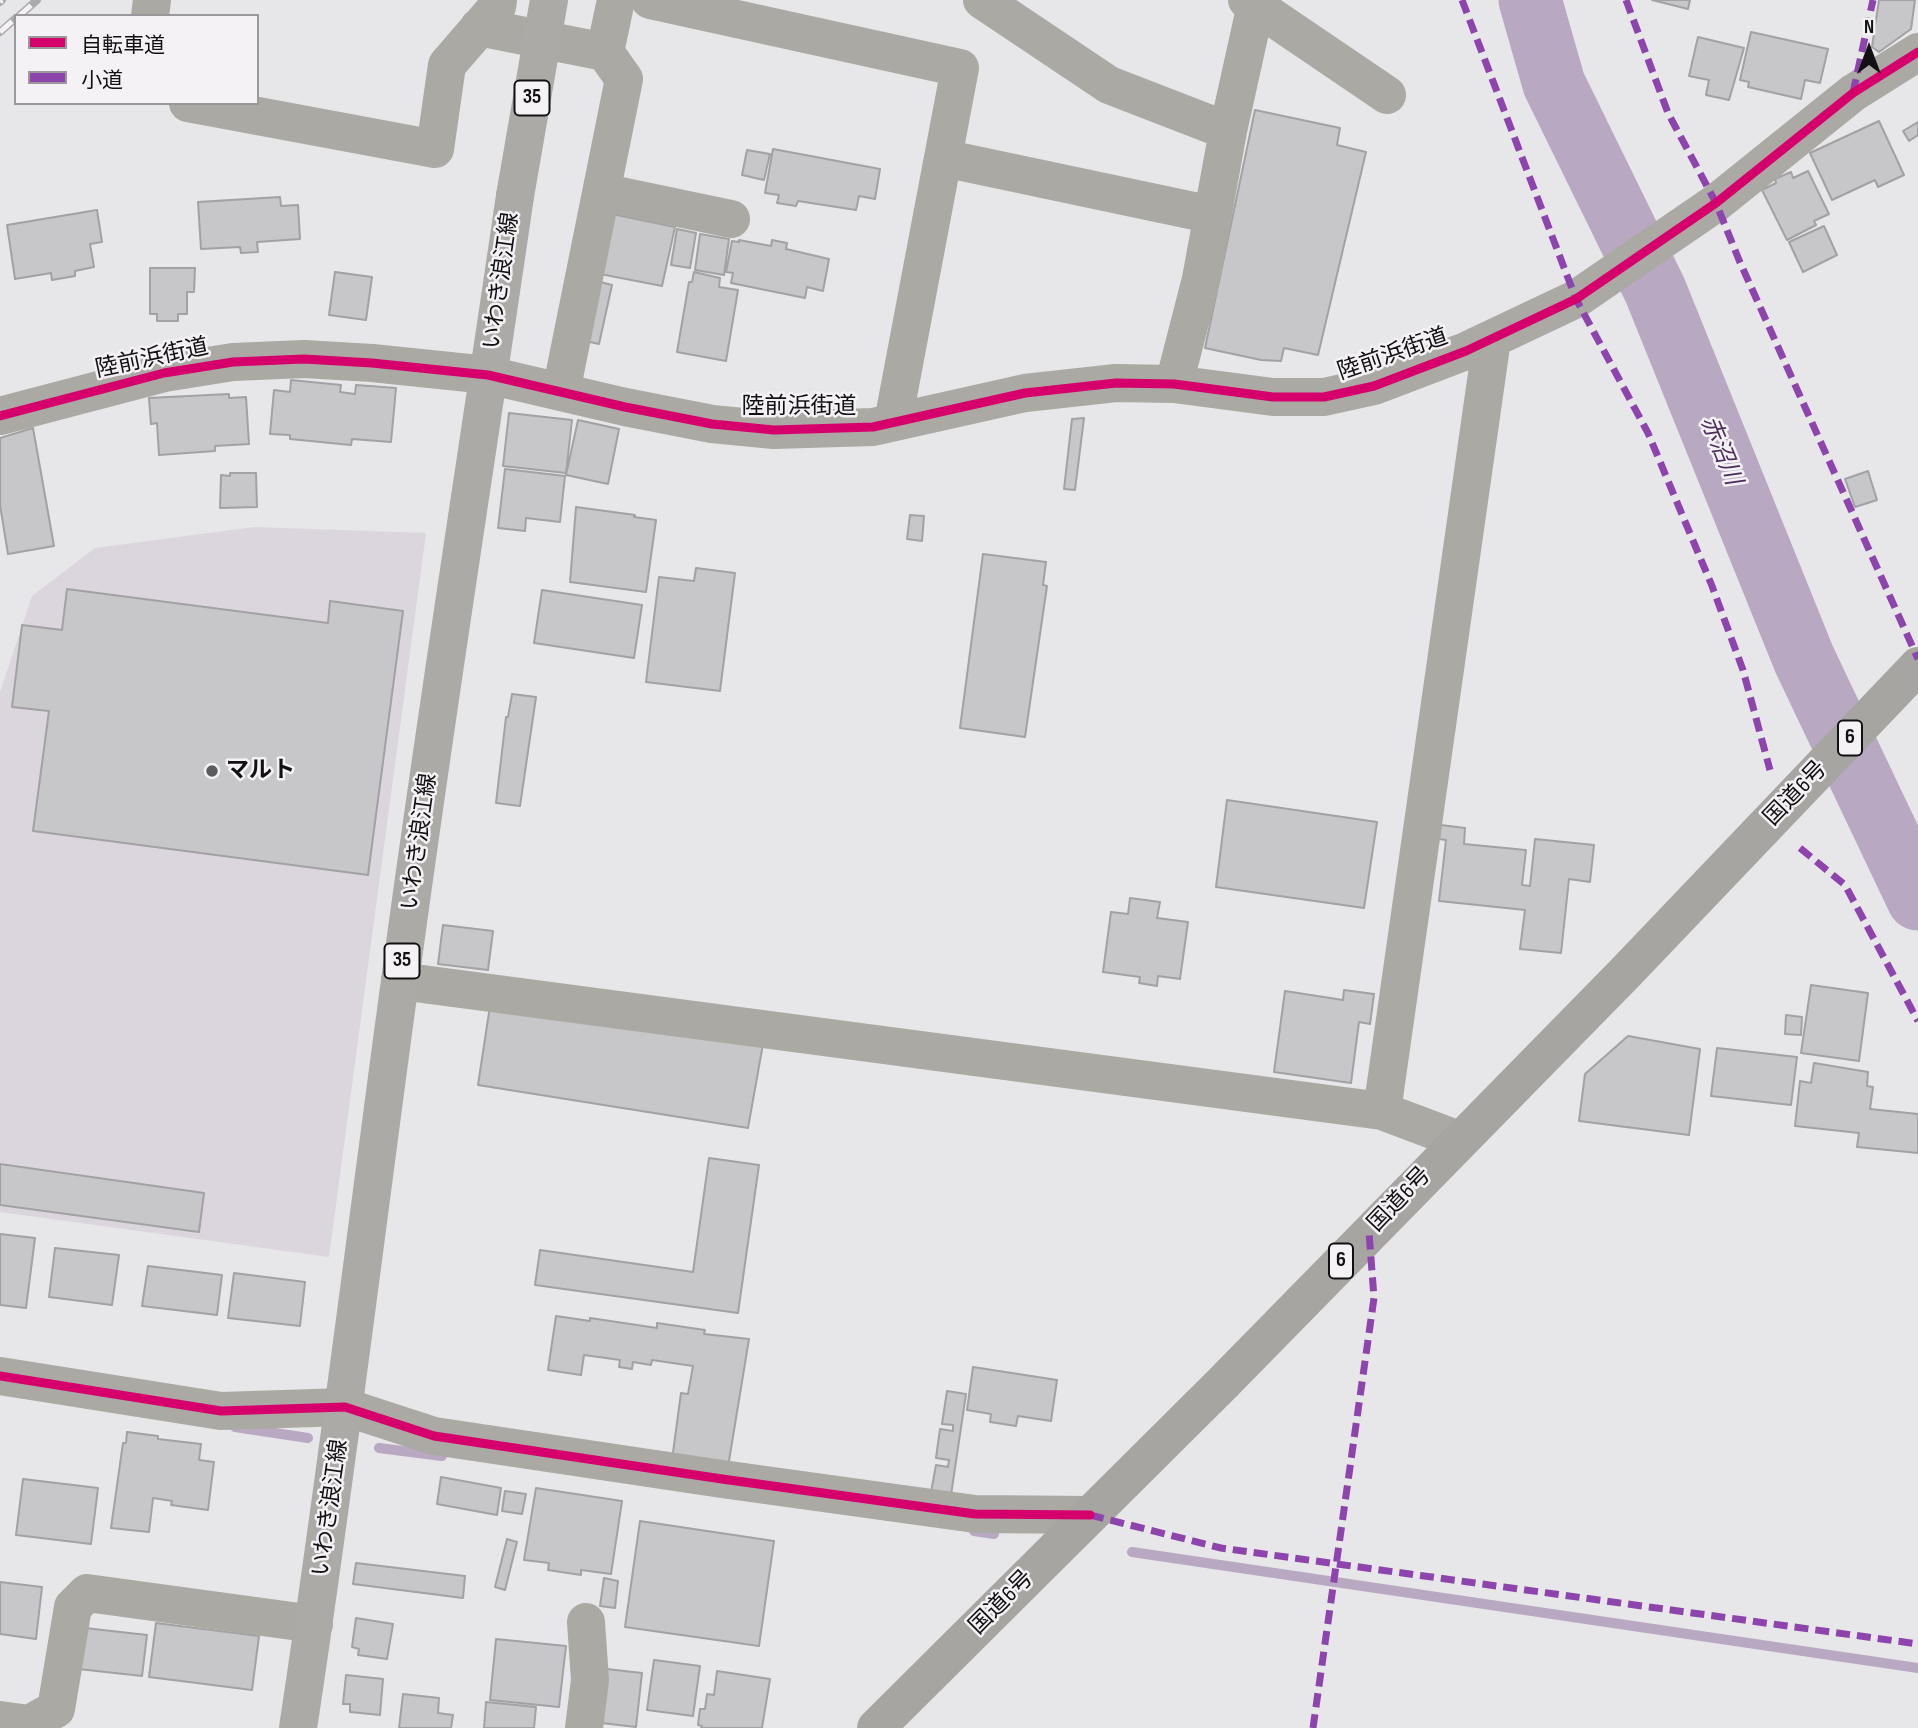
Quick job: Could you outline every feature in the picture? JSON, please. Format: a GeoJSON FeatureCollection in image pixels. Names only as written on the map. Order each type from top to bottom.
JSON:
{"type":"FeatureCollection","features":[{"type":"Feature","properties":{"kind":"highway","name":"国道6号"},"geometry":{"type":"LineString","coordinates":[[876,1728],[1223,1383],[1626,972],[1908,676]]}},
{"type":"Feature","properties":{"kind":"main road","name":"いわき浪江線"},"geometry":{"type":"LineString","coordinates":[[298,1728],[345,1407],[400,981],[488,375],[549,0]]}},
{"type":"Feature","properties":{"kind":"street"},"geometry":{"type":"LineString","coordinates":[[605,52],[616,0]]}},
{"type":"Feature","properties":{"kind":"street"},"geometry":{"type":"LineString","coordinates":[[650,0],[960,68],[892,422]]}},
{"type":"Feature","properties":{"kind":"street"},"geometry":{"type":"LineString","coordinates":[[982,0],[1109,85],[1227,131]]}},
{"type":"Feature","properties":{"kind":"street"},"geometry":{"type":"LineString","coordinates":[[1174,384],[1201,279],[1253,2],[1387,95]]}},
{"type":"Feature","properties":{"kind":"street"},"geometry":{"type":"LineString","coordinates":[[199,105],[435,149],[447,65],[489,13],[605,52],[624,79],[561,391]]}},
{"type":"Feature","properties":{"kind":"street","name":"陸前浜街道"},"geometry":{"type":"LineString","coordinates":[[0,416],[164,373],[233,362],[304,359],[488,375],[700,422],[775,430],[873,427],[1025,393],[1087,384],[1174,384],[1273,397],[1324,397],[1374,386],[1492,339],[1584,293],[1707,209],[1853,93],[1918,52]]}},
{"type":"Feature","properties":{"kind":"street"},"geometry":{"type":"LineString","coordinates":[[943,158],[1213,215]]}},
{"type":"Feature","properties":{"kind":"street"},"geometry":{"type":"LineString","coordinates":[[602,192],[731,219]]}},
{"type":"Feature","properties":{"kind":"street"},"geometry":{"type":"LineString","coordinates":[[1382,1111],[1492,339]]}},
{"type":"Feature","properties":{"kind":"street"},"geometry":{"type":"LineString","coordinates":[[400,981],[1382,1111],[1459,1140]]}},
{"type":"Feature","properties":{"kind":"street"},"geometry":{"type":"LineString","coordinates":[[0,1376],[221,1411],[345,1407],[434,1436],[975,1514],[1090,1515]]}},
{"type":"Feature","properties":{"kind":"street"},"geometry":{"type":"LineString","coordinates":[[0,1720],[29,1724],[56,1709],[73,1606],[87,1593],[314,1623]]}},
{"type":"Feature","properties":{"kind":"street"},"geometry":{"type":"LineString","coordinates":[[584,1728],[590,1680],[586,1622]]}},
{"type":"Feature","properties":{"kind":"shaded area"},"geometry":{"type":"Polygon","coordinates":[[[254,527],[426,533],[329,1257],[0,1212],[0,692],[32,596],[95,548],[254,527]]]}},
{"type":"Feature","properties":{"kind":"building"},"geometry":{"type":"Polygon","coordinates":[[[1652,0],[1690,0],[1688,9],[1652,0]]]}},
{"type":"Feature","properties":{"kind":"building"},"geometry":{"type":"Polygon","coordinates":[[[1879,0],[1915,0],[1911,29],[1879,52],[1872,47],[1879,0]]]}},
{"type":"Feature","properties":{"kind":"building"},"geometry":{"type":"Polygon","coordinates":[[[1751,32],[1828,49],[1820,83],[1805,80],[1801,99],[1748,87],[1749,82],[1740,80],[1751,32]]]}},
{"type":"Feature","properties":{"kind":"building"},"geometry":{"type":"Polygon","coordinates":[[[1698,37],[1744,48],[1729,100],[1706,95],[1709,80],[1689,76],[1698,37]]]}},
{"type":"Feature","properties":{"kind":"building"},"geometry":{"type":"Polygon","coordinates":[[[1255,110],[1340,128],[1337,145],[1366,152],[1318,355],[1284,348],[1281,361],[1261,360],[1205,348],[1255,110]]]}},
{"type":"Feature","properties":{"kind":"building"},"geometry":{"type":"Polygon","coordinates":[[[1879,121],[1904,175],[1878,187],[1875,180],[1832,200],[1810,153],[1879,121]]]}},
{"type":"Feature","properties":{"kind":"building"},"geometry":{"type":"Polygon","coordinates":[[[1918,122],[1918,135],[1909,141],[1903,131],[1918,122]]]}},
{"type":"Feature","properties":{"kind":"building"},"geometry":{"type":"Polygon","coordinates":[[[773,149],[880,169],[875,199],[859,196],[856,210],[798,201],[796,206],[777,203],[779,195],[765,193],[773,149]]]}},
{"type":"Feature","properties":{"kind":"building"},"geometry":{"type":"Polygon","coordinates":[[[747,150],[770,154],[764,180],[742,175],[747,150]]]}},
{"type":"Feature","properties":{"kind":"building"},"geometry":{"type":"Polygon","coordinates":[[[1808,171],[1829,214],[1814,221],[1816,225],[1787,240],[1762,190],[1776,183],[1775,179],[1791,172],[1793,178],[1808,171]]]}},
{"type":"Feature","properties":{"kind":"building"},"geometry":{"type":"Polygon","coordinates":[[[280,197],[281,206],[298,205],[300,239],[257,242],[258,252],[241,253],[240,247],[201,249],[198,202],[280,197]]]}},
{"type":"Feature","properties":{"kind":"building"},"geometry":{"type":"Polygon","coordinates":[[[97,210],[102,242],[90,244],[94,267],[75,271],[75,276],[52,280],[51,273],[15,279],[7,225],[97,210]]]}},
{"type":"Feature","properties":{"kind":"building"},"geometry":{"type":"Polygon","coordinates":[[[607,213],[675,227],[662,286],[595,273],[607,213]]]}},
{"type":"Feature","properties":{"kind":"building"},"geometry":{"type":"Polygon","coordinates":[[[1824,226],[1837,255],[1803,272],[1789,242],[1824,226]]]}},
{"type":"Feature","properties":{"kind":"building"},"geometry":{"type":"Polygon","coordinates":[[[677,229],[696,233],[690,268],[671,265],[677,229]]]}},
{"type":"Feature","properties":{"kind":"building"},"geometry":{"type":"Polygon","coordinates":[[[700,234],[729,239],[724,275],[695,270],[700,234]]]}},
{"type":"Feature","properties":{"kind":"building"},"geometry":{"type":"Polygon","coordinates":[[[772,240],[787,243],[786,249],[829,259],[823,291],[807,287],[805,298],[731,283],[733,273],[726,272],[732,241],[771,246],[772,240]]]}},
{"type":"Feature","properties":{"kind":"building"},"geometry":{"type":"Polygon","coordinates":[[[150,268],[195,268],[194,292],[187,292],[187,314],[178,314],[178,321],[157,321],[157,314],[150,314],[150,268]]]}},
{"type":"Feature","properties":{"kind":"building"},"geometry":{"type":"Polygon","coordinates":[[[335,272],[372,277],[366,320],[329,315],[335,272]]]}},
{"type":"Feature","properties":{"kind":"building"},"geometry":{"type":"Polygon","coordinates":[[[694,272],[720,278],[719,287],[738,290],[726,361],[677,352],[689,282],[692,282],[694,272]]]}},
{"type":"Feature","properties":{"kind":"building"},"geometry":{"type":"Polygon","coordinates":[[[593,280],[612,285],[599,344],[581,340],[593,280]]]}},
{"type":"Feature","properties":{"kind":"building"},"geometry":{"type":"Polygon","coordinates":[[[291,380],[341,385],[340,392],[355,394],[356,385],[396,388],[391,442],[352,439],[351,445],[290,439],[290,435],[270,434],[274,390],[290,392],[291,380]]]}},
{"type":"Feature","properties":{"kind":"building"},"geometry":{"type":"Polygon","coordinates":[[[229,394],[229,398],[246,397],[249,444],[215,446],[215,451],[159,455],[157,423],[151,424],[149,398],[229,394]]]}},
{"type":"Feature","properties":{"kind":"building"},"geometry":{"type":"Polygon","coordinates":[[[509,413],[572,420],[566,473],[503,466],[509,413]]]}},
{"type":"Feature","properties":{"kind":"building"},"geometry":{"type":"Polygon","coordinates":[[[1084,418],[1075,490],[1064,489],[1072,419],[1084,418]]]}},
{"type":"Feature","properties":{"kind":"building"},"geometry":{"type":"Polygon","coordinates":[[[578,420],[619,429],[608,484],[566,475],[578,420]]]}},
{"type":"Feature","properties":{"kind":"building"},"geometry":{"type":"Polygon","coordinates":[[[33,428],[54,546],[8,554],[0,505],[0,438],[33,428]]]}},
{"type":"Feature","properties":{"kind":"building"},"geometry":{"type":"Polygon","coordinates":[[[505,469],[565,476],[560,522],[526,518],[525,531],[498,528],[505,469]]]}},
{"type":"Feature","properties":{"kind":"building"},"geometry":{"type":"Polygon","coordinates":[[[1868,471],[1877,500],[1855,507],[1845,479],[1868,471]]]}},
{"type":"Feature","properties":{"kind":"building"},"geometry":{"type":"Polygon","coordinates":[[[230,473],[256,473],[257,507],[220,508],[221,475],[230,476],[230,473]]]}},
{"type":"Feature","properties":{"kind":"building"},"geometry":{"type":"Polygon","coordinates":[[[576,507],[656,520],[646,592],[570,582],[576,507]]]}},
{"type":"Feature","properties":{"kind":"building"},"geometry":{"type":"Polygon","coordinates":[[[910,515],[924,516],[922,541],[907,539],[910,515]]]}},
{"type":"Feature","properties":{"kind":"building"},"geometry":{"type":"Polygon","coordinates":[[[983,554],[1046,562],[1043,585],[1047,586],[1025,737],[960,728],[983,554]]]}},
{"type":"Feature","properties":{"kind":"building"},"geometry":{"type":"Polygon","coordinates":[[[696,568],[735,573],[720,691],[646,682],[659,577],[694,581],[696,568]]]}},
{"type":"Feature","properties":{"kind":"building","name":"マルト"},"geometry":{"type":"Polygon","coordinates":[[[67,589],[328,623],[330,601],[403,611],[368,875],[33,831],[49,711],[12,707],[22,625],[62,630],[67,589]]]}},
{"type":"Feature","properties":{"kind":"building"},"geometry":{"type":"Polygon","coordinates":[[[542,590],[642,605],[634,658],[534,643],[542,590]]]}},
{"type":"Feature","properties":{"kind":"building"},"geometry":{"type":"Polygon","coordinates":[[[512,694],[536,697],[520,806],[496,803],[506,717],[512,694]]]}},
{"type":"Feature","properties":{"kind":"building"},"geometry":{"type":"Polygon","coordinates":[[[1227,800],[1377,822],[1364,908],[1216,887],[1227,800]]]}},
{"type":"Feature","properties":{"kind":"building"},"geometry":{"type":"Polygon","coordinates":[[[1441,825],[1465,828],[1464,844],[1526,850],[1522,885],[1530,886],[1535,839],[1594,845],[1590,882],[1569,879],[1561,953],[1520,949],[1525,910],[1439,901],[1446,840],[1439,839],[1441,825]]]}},
{"type":"Feature","properties":{"kind":"building"},"geometry":{"type":"Polygon","coordinates":[[[1130,898],[1160,902],[1157,918],[1188,922],[1180,979],[1158,976],[1157,986],[1139,983],[1140,977],[1103,972],[1111,912],[1128,914],[1130,898]]]}},
{"type":"Feature","properties":{"kind":"building"},"geometry":{"type":"Polygon","coordinates":[[[443,925],[493,931],[488,970],[438,964],[443,925]]]}},
{"type":"Feature","properties":{"kind":"building"},"geometry":{"type":"Polygon","coordinates":[[[1811,985],[1868,993],[1859,1061],[1801,1053],[1811,985]]]}},
{"type":"Feature","properties":{"kind":"building"},"geometry":{"type":"Polygon","coordinates":[[[1344,990],[1374,994],[1370,1024],[1359,1022],[1351,1083],[1274,1072],[1285,991],[1343,1000],[1344,990]]]}},
{"type":"Feature","properties":{"kind":"building"},"geometry":{"type":"Polygon","coordinates":[[[490,1006],[763,1044],[748,1128],[478,1085],[490,1006]]]}},
{"type":"Feature","properties":{"kind":"building"},"geometry":{"type":"Polygon","coordinates":[[[1786,1015],[1802,1017],[1801,1035],[1785,1034],[1786,1015]]]}},
{"type":"Feature","properties":{"kind":"building"},"geometry":{"type":"Polygon","coordinates":[[[1628,1036],[1700,1049],[1689,1135],[1579,1121],[1585,1074],[1628,1036]]]}},
{"type":"Feature","properties":{"kind":"building"},"geometry":{"type":"Polygon","coordinates":[[[1717,1048],[1797,1057],[1791,1105],[1711,1096],[1717,1048]]]}},
{"type":"Feature","properties":{"kind":"building"},"geometry":{"type":"Polygon","coordinates":[[[1814,1063],[1868,1072],[1867,1086],[1873,1087],[1870,1109],[1918,1114],[1918,1153],[1857,1147],[1859,1133],[1795,1126],[1800,1081],[1811,1083],[1814,1063]]]}},
{"type":"Feature","properties":{"kind":"building"},"geometry":{"type":"Polygon","coordinates":[[[709,1158],[759,1165],[738,1313],[535,1285],[540,1250],[693,1272],[709,1158]]]}},
{"type":"Feature","properties":{"kind":"building"},"geometry":{"type":"Polygon","coordinates":[[[0,1164],[204,1193],[199,1232],[0,1205],[0,1164]]]}},
{"type":"Feature","properties":{"kind":"building"},"geometry":{"type":"Polygon","coordinates":[[[0,1234],[35,1238],[26,1308],[0,1305],[0,1234]]]}},
{"type":"Feature","properties":{"kind":"building"},"geometry":{"type":"Polygon","coordinates":[[[55,1248],[119,1255],[112,1305],[49,1297],[55,1248]]]}},
{"type":"Feature","properties":{"kind":"building"},"geometry":{"type":"Polygon","coordinates":[[[148,1266],[222,1275],[217,1315],[142,1306],[148,1266]]]}},
{"type":"Feature","properties":{"kind":"building"},"geometry":{"type":"Polygon","coordinates":[[[234,1273],[305,1282],[300,1326],[228,1318],[234,1273]]]}},
{"type":"Feature","properties":{"kind":"building"},"geometry":{"type":"Polygon","coordinates":[[[556,1316],[657,1328],[657,1323],[705,1330],[704,1334],[749,1339],[728,1467],[672,1460],[681,1393],[688,1394],[693,1366],[652,1360],[651,1365],[633,1362],[632,1369],[619,1367],[620,1360],[584,1355],[581,1375],[548,1370],[556,1316]]]}},
{"type":"Feature","properties":{"kind":"building"},"geometry":{"type":"Polygon","coordinates":[[[973,1367],[1057,1380],[1051,1421],[1018,1416],[1016,1426],[990,1422],[991,1414],[967,1410],[973,1367]]]}},
{"type":"Feature","properties":{"kind":"building"},"geometry":{"type":"Polygon","coordinates":[[[947,1391],[966,1394],[951,1495],[931,1492],[936,1465],[948,1467],[949,1460],[936,1458],[940,1429],[953,1431],[953,1425],[942,1424],[947,1391]]]}},
{"type":"Feature","properties":{"kind":"building"},"geometry":{"type":"Polygon","coordinates":[[[127,1432],[201,1444],[199,1460],[214,1462],[208,1510],[171,1505],[172,1501],[153,1498],[149,1532],[111,1528],[123,1443],[126,1443],[127,1432]]]}},
{"type":"Feature","properties":{"kind":"building"},"geometry":{"type":"Polygon","coordinates":[[[441,1477],[501,1488],[497,1515],[437,1504],[441,1477]]]}},
{"type":"Feature","properties":{"kind":"building"},"geometry":{"type":"Polygon","coordinates":[[[23,1479],[98,1488],[91,1544],[16,1535],[23,1479]]]}},
{"type":"Feature","properties":{"kind":"building"},"geometry":{"type":"Polygon","coordinates":[[[536,1488],[622,1501],[611,1574],[581,1570],[581,1575],[548,1570],[549,1563],[524,1560],[536,1488]]]}},
{"type":"Feature","properties":{"kind":"building"},"geometry":{"type":"Polygon","coordinates":[[[505,1491],[526,1494],[522,1514],[502,1511],[505,1491]]]}},
{"type":"Feature","properties":{"kind":"building"},"geometry":{"type":"Polygon","coordinates":[[[640,1521],[774,1541],[759,1646],[625,1627],[640,1521]]]}},
{"type":"Feature","properties":{"kind":"building"},"geometry":{"type":"Polygon","coordinates":[[[507,1539],[517,1542],[505,1590],[495,1587],[507,1539]]]}},
{"type":"Feature","properties":{"kind":"building"},"geometry":{"type":"Polygon","coordinates":[[[356,1563],[465,1576],[463,1598],[353,1584],[356,1563]]]}},
{"type":"Feature","properties":{"kind":"building"},"geometry":{"type":"Polygon","coordinates":[[[604,1578],[618,1581],[615,1608],[600,1606],[604,1578]]]}},
{"type":"Feature","properties":{"kind":"building"},"geometry":{"type":"Polygon","coordinates":[[[0,1582],[42,1587],[36,1639],[0,1634],[0,1582]]]}},
{"type":"Feature","properties":{"kind":"building"},"geometry":{"type":"Polygon","coordinates":[[[356,1618],[393,1624],[387,1659],[358,1655],[359,1649],[352,1647],[356,1618]]]}},
{"type":"Feature","properties":{"kind":"building"},"geometry":{"type":"Polygon","coordinates":[[[156,1623],[259,1636],[252,1690],[149,1677],[156,1623]]]}},
{"type":"Feature","properties":{"kind":"building"},"geometry":{"type":"Polygon","coordinates":[[[76,1627],[147,1635],[142,1676],[69,1668],[76,1627]]]}},
{"type":"Feature","properties":{"kind":"building"},"geometry":{"type":"Polygon","coordinates":[[[496,1639],[566,1646],[559,1707],[490,1700],[496,1639]]]}},
{"type":"Feature","properties":{"kind":"building"},"geometry":{"type":"Polygon","coordinates":[[[654,1660],[700,1666],[693,1716],[647,1710],[654,1660]]]}},
{"type":"Feature","properties":{"kind":"building"},"geometry":{"type":"Polygon","coordinates":[[[607,1669],[642,1673],[636,1727],[601,1723],[607,1669]]]}},
{"type":"Feature","properties":{"kind":"building"},"geometry":{"type":"Polygon","coordinates":[[[717,1671],[770,1679],[762,1728],[701,1728],[702,1726],[698,1725],[700,1709],[705,1709],[707,1694],[714,1695],[717,1671]]]}},
{"type":"Feature","properties":{"kind":"building"},"geometry":{"type":"Polygon","coordinates":[[[346,1675],[383,1679],[380,1715],[350,1712],[350,1704],[343,1704],[346,1675]]]}},
{"type":"Feature","properties":{"kind":"building"},"geometry":{"type":"Polygon","coordinates":[[[403,1694],[439,1698],[438,1713],[453,1715],[451,1728],[399,1728],[403,1694]]]}},
{"type":"Feature","properties":{"kind":"building"},"geometry":{"type":"Polygon","coordinates":[[[486,1702],[536,1707],[534,1728],[484,1728],[486,1702]]]}},
{"type":"Feature","properties":{"kind":"waterway","name":"赤沼川"},"geometry":{"type":"LineString","coordinates":[[1530,0],[1554,84],[1655,290],[1804,659],[1918,899]]}},
{"type":"Feature","properties":{"kind":"waterway"},"geometry":{"type":"LineString","coordinates":[[235,1427],[308,1438]]}},
{"type":"Feature","properties":{"kind":"waterway"},"geometry":{"type":"LineString","coordinates":[[379,1448],[442,1456]]}},
{"type":"Feature","properties":{"kind":"waterway"},"geometry":{"type":"LineString","coordinates":[[974,1531],[994,1534]]}},
{"type":"Feature","properties":{"kind":"waterway"},"geometry":{"type":"LineString","coordinates":[[1132,1552],[1918,1668]]}},
{"type":"Feature","properties":{"kind":"railway"},"geometry":{"type":"LineString","coordinates":[[21,14],[37,0]]}},
{"type":"Feature","properties":{"kind":"railway"},"geometry":{"type":"LineString","coordinates":[[0,32],[14,20]]}},
{"type":"Feature","properties":{"kind":"marked path"},"geometry":{"type":"LineString","coordinates":[[1462,0],[1576,299],[1648,433],[1712,586],[1743,670],[1770,770]]}},
{"type":"Feature","properties":{"kind":"marked path"},"geometry":{"type":"LineString","coordinates":[[1626,0],[1668,113],[1716,203],[1918,659]]}},
{"type":"Feature","properties":{"kind":"marked path"},"geometry":{"type":"LineString","coordinates":[[1853,93],[1873,0]]}},
{"type":"Feature","properties":{"kind":"marked path"},"geometry":{"type":"LineString","coordinates":[[1800,848],[1845,885],[1918,1021]]}},
{"type":"Feature","properties":{"kind":"marked path"},"geometry":{"type":"LineString","coordinates":[[1313,1728],[1374,1298],[1369,1232]]}},
{"type":"Feature","properties":{"kind":"marked path"},"geometry":{"type":"LineString","coordinates":[[1090,1515],[1221,1548],[1918,1644]]}},
{"type":"Feature","properties":{"kind":"cycle path"},"geometry":{"type":"LineString","coordinates":[[0,416],[164,373],[233,362],[304,359],[488,375],[712,424],[774,430],[873,427],[1025,393],[1116,383],[1174,384],[1273,397],[1324,397],[1374,386],[1466,351],[1576,299],[1716,203],[1853,93],[1918,52]]}},
{"type":"Feature","properties":{"kind":"cycle path"},"geometry":{"type":"LineString","coordinates":[[0,1376],[221,1411],[345,1407],[434,1436],[975,1514],[1090,1515]]}},
{"type":"Feature","properties":{"kind":"place","name":"マルト"},"geometry":{"type":"Point","coordinates":[212,771]}}]}
